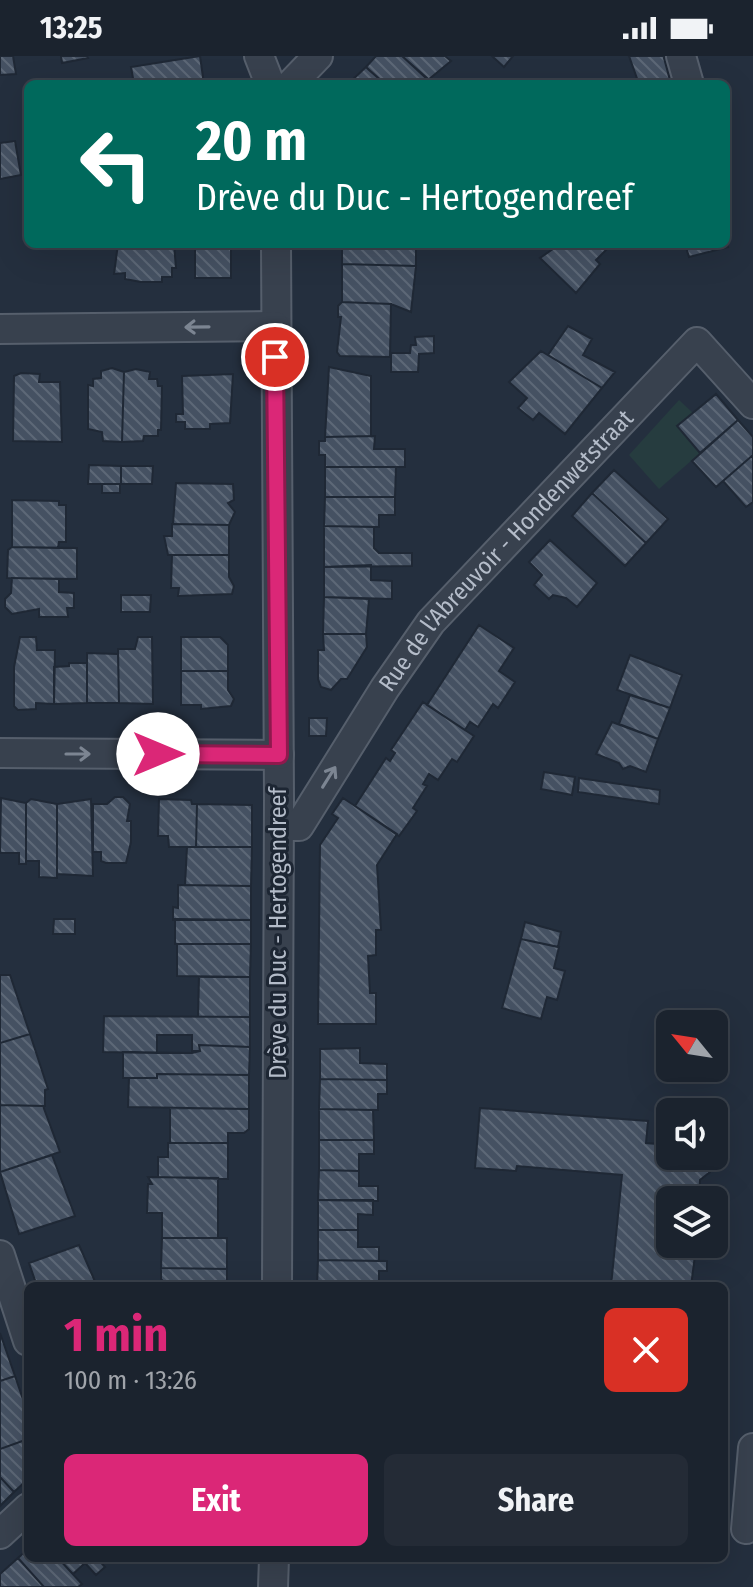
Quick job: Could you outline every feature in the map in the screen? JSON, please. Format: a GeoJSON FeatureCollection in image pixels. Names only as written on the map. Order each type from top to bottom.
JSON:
{"type":"FeatureCollection","features":[{"type":"Feature","properties":{"kind":"street"},"geometry":{"type":"LineString","coordinates":[[259,56],[268,80]]}},
{"type":"Feature","properties":{"kind":"street"},"geometry":{"type":"LineString","coordinates":[[295,80],[318,56]]}},
{"type":"Feature","properties":{"kind":"street"},"geometry":{"type":"LineString","coordinates":[[681,56],[688,80]]}},
{"type":"Feature","properties":{"kind":"street","name":"Drève du Duc - Hertogendreef"},"geometry":{"type":"LineString","coordinates":[[276,248],[279,755],[277,1282]]}},
{"type":"Feature","properties":{"kind":"street"},"geometry":{"type":"LineString","coordinates":[[0,329],[275,326]]}},
{"type":"Feature","properties":{"kind":"street","name":"Rue de l'Abreuvoir - Hondenwetstraat"},"geometry":{"type":"LineString","coordinates":[[279,826],[299,826],[385,688],[431,622],[697,342],[753,404]]}},
{"type":"Feature","properties":{"kind":"street"},"geometry":{"type":"LineString","coordinates":[[0,753],[279,755]]}},
{"type":"Feature","properties":{"kind":"street"},"geometry":{"type":"LineString","coordinates":[[0,1255],[24,1329]]}},
{"type":"Feature","properties":{"kind":"street"},"geometry":{"type":"LineString","coordinates":[[741,1530],[753,1448]]}},
{"type":"Feature","properties":{"kind":"street"},"geometry":{"type":"LineString","coordinates":[[0,1534],[24,1512]]}},
{"type":"Feature","properties":{"kind":"street"},"geometry":{"type":"LineString","coordinates":[[273,1587],[274,1562]]}},
{"type":"Feature","properties":{"kind":"green space"},"geometry":{"type":"Polygon","coordinates":[[[679,400],[693,413],[678,426],[700,453],[659,489],[629,455],[679,400]]]}},
{"type":"Feature","properties":{"kind":"building"},"geometry":{"type":"Polygon","coordinates":[[[0,56],[13,56],[16,74],[0,75],[0,56]]]}},
{"type":"Feature","properties":{"kind":"building"},"geometry":{"type":"Polygon","coordinates":[[[61,56],[87,56],[88,58],[62,63],[61,56]]]}},
{"type":"Feature","properties":{"kind":"building"},"geometry":{"type":"Polygon","coordinates":[[[200,56],[203,80],[133,80],[131,67],[200,56]]]}},
{"type":"Feature","properties":{"kind":"building"},"geometry":{"type":"Polygon","coordinates":[[[376,56],[402,56],[427,78],[381,80],[366,67],[376,56]]]}},
{"type":"Feature","properties":{"kind":"building"},"geometry":{"type":"Polygon","coordinates":[[[402,56],[445,56],[451,61],[428,80],[402,56]]]}},
{"type":"Feature","properties":{"kind":"building"},"geometry":{"type":"Polygon","coordinates":[[[492,56],[513,56],[504,67],[492,56]]]}},
{"type":"Feature","properties":{"kind":"building"},"geometry":{"type":"Polygon","coordinates":[[[629,56],[672,56],[664,58],[670,80],[638,80],[629,56]]]}},
{"type":"Feature","properties":{"kind":"building"},"geometry":{"type":"Polygon","coordinates":[[[366,67],[380,80],[352,80],[366,67]]]}},
{"type":"Feature","properties":{"kind":"building"},"geometry":{"type":"Polygon","coordinates":[[[15,141],[21,175],[0,179],[0,143],[15,141]]]}},
{"type":"Feature","properties":{"kind":"building"},"geometry":{"type":"Polygon","coordinates":[[[117,248],[174,248],[176,268],[172,268],[172,277],[162,277],[162,282],[141,282],[125,279],[125,273],[114,274],[117,248]]]}},
{"type":"Feature","properties":{"kind":"building"},"geometry":{"type":"Polygon","coordinates":[[[195,248],[231,248],[231,278],[195,278],[195,248]]]}},
{"type":"Feature","properties":{"kind":"building"},"geometry":{"type":"Polygon","coordinates":[[[342,248],[416,248],[416,266],[342,264],[342,248]]]}},
{"type":"Feature","properties":{"kind":"building"},"geometry":{"type":"Polygon","coordinates":[[[554,248],[608,248],[596,260],[600,264],[576,293],[540,258],[554,248]]]}},
{"type":"Feature","properties":{"kind":"building"},"geometry":{"type":"Polygon","coordinates":[[[686,248],[724,248],[689,257],[686,248]]]}},
{"type":"Feature","properties":{"kind":"building"},"geometry":{"type":"Polygon","coordinates":[[[342,264],[416,266],[411,312],[391,304],[342,302],[342,264]]]}},
{"type":"Feature","properties":{"kind":"building"},"geometry":{"type":"Polygon","coordinates":[[[342,302],[391,304],[390,357],[340,356],[337,352],[341,317],[338,317],[338,306],[342,302]]]}},
{"type":"Feature","properties":{"kind":"building"},"geometry":{"type":"Polygon","coordinates":[[[568,326],[592,339],[583,355],[615,372],[602,388],[548,355],[568,326]]]}},
{"type":"Feature","properties":{"kind":"building"},"geometry":{"type":"Polygon","coordinates":[[[434,336],[434,353],[419,354],[418,372],[391,372],[391,353],[410,353],[411,345],[416,345],[415,337],[434,336]]]}},
{"type":"Feature","properties":{"kind":"building"},"geometry":{"type":"Polygon","coordinates":[[[541,351],[602,388],[565,434],[539,413],[533,420],[518,408],[527,398],[509,382],[541,351]]]}},
{"type":"Feature","properties":{"kind":"building"},"geometry":{"type":"Polygon","coordinates":[[[329,367],[371,376],[371,436],[325,437],[329,367]]]}},
{"type":"Feature","properties":{"kind":"building"},"geometry":{"type":"Polygon","coordinates":[[[112,368],[124,372],[122,442],[103,441],[102,432],[88,429],[88,385],[93,386],[93,379],[101,378],[101,371],[112,368]]]}},
{"type":"Feature","properties":{"kind":"building"},"geometry":{"type":"Polygon","coordinates":[[[136,369],[150,372],[149,379],[157,379],[158,386],[162,386],[161,430],[158,430],[158,436],[144,436],[143,441],[122,442],[124,372],[136,369]]]}},
{"type":"Feature","properties":{"kind":"building"},"geometry":{"type":"Polygon","coordinates":[[[21,373],[40,374],[39,382],[60,382],[62,442],[13,441],[14,376],[21,373]]]}},
{"type":"Feature","properties":{"kind":"building"},"geometry":{"type":"Polygon","coordinates":[[[233,374],[230,423],[210,424],[210,429],[185,429],[185,422],[176,422],[176,414],[183,414],[182,376],[233,374]]]}},
{"type":"Feature","properties":{"kind":"building"},"geometry":{"type":"Polygon","coordinates":[[[716,394],[738,420],[700,453],[677,426],[716,394]]]}},
{"type":"Feature","properties":{"kind":"building"},"geometry":{"type":"Polygon","coordinates":[[[738,420],[753,437],[753,455],[716,487],[692,461],[738,420]]]}},
{"type":"Feature","properties":{"kind":"building"},"geometry":{"type":"Polygon","coordinates":[[[375,436],[374,449],[405,449],[405,467],[325,467],[325,455],[319,455],[319,441],[325,441],[325,437],[375,436]]]}},
{"type":"Feature","properties":{"kind":"building"},"geometry":{"type":"Polygon","coordinates":[[[753,455],[753,502],[746,507],[723,481],[753,455]]]}},
{"type":"Feature","properties":{"kind":"building"},"geometry":{"type":"Polygon","coordinates":[[[89,465],[121,466],[121,484],[88,484],[89,465]]]}},
{"type":"Feature","properties":{"kind":"building"},"geometry":{"type":"Polygon","coordinates":[[[121,466],[153,466],[152,484],[121,484],[121,466]]]}},
{"type":"Feature","properties":{"kind":"building"},"geometry":{"type":"Polygon","coordinates":[[[325,467],[396,467],[395,497],[325,497],[325,467]]]}},
{"type":"Feature","properties":{"kind":"building"},"geometry":{"type":"Polygon","coordinates":[[[614,470],[668,519],[646,543],[592,493],[614,470]]]}},
{"type":"Feature","properties":{"kind":"building"},"geometry":{"type":"Polygon","coordinates":[[[176,483],[233,484],[234,500],[228,503],[235,512],[229,525],[173,524],[176,483]]]}},
{"type":"Feature","properties":{"kind":"building"},"geometry":{"type":"Polygon","coordinates":[[[102,484],[120,484],[120,493],[102,493],[102,484]]]}},
{"type":"Feature","properties":{"kind":"building"},"geometry":{"type":"Polygon","coordinates":[[[592,493],[646,543],[625,566],[572,516],[592,493]]]}},
{"type":"Feature","properties":{"kind":"building"},"geometry":{"type":"Polygon","coordinates":[[[325,497],[395,497],[395,515],[379,515],[379,527],[324,526],[325,497]]]}},
{"type":"Feature","properties":{"kind":"building"},"geometry":{"type":"Polygon","coordinates":[[[12,500],[59,501],[59,505],[66,505],[66,542],[59,542],[58,548],[12,547],[12,500]]]}},
{"type":"Feature","properties":{"kind":"building"},"geometry":{"type":"Polygon","coordinates":[[[172,524],[229,525],[229,555],[168,555],[164,536],[172,536],[172,524]]]}},
{"type":"Feature","properties":{"kind":"building"},"geometry":{"type":"Polygon","coordinates":[[[324,526],[374,527],[374,548],[379,553],[412,553],[412,566],[324,567],[324,526]]]}},
{"type":"Feature","properties":{"kind":"building"},"geometry":{"type":"Polygon","coordinates":[[[550,540],[597,583],[577,607],[566,598],[553,595],[549,599],[534,585],[542,575],[529,562],[550,540]]]}},
{"type":"Feature","properties":{"kind":"building"},"geometry":{"type":"Polygon","coordinates":[[[12,547],[77,548],[77,579],[7,578],[8,550],[12,547]]]}},
{"type":"Feature","properties":{"kind":"building"},"geometry":{"type":"Polygon","coordinates":[[[172,555],[229,555],[229,577],[234,586],[232,594],[178,596],[179,588],[171,588],[172,555]]]}},
{"type":"Feature","properties":{"kind":"building"},"geometry":{"type":"Polygon","coordinates":[[[371,565],[371,580],[392,581],[392,599],[324,597],[324,567],[371,565]]]}},
{"type":"Feature","properties":{"kind":"building"},"geometry":{"type":"Polygon","coordinates":[[[12,578],[59,579],[59,592],[74,593],[74,608],[67,608],[68,617],[39,617],[39,609],[12,614],[5,607],[5,599],[11,593],[12,578]]]}},
{"type":"Feature","properties":{"kind":"building"},"geometry":{"type":"Polygon","coordinates":[[[121,595],[151,595],[150,612],[121,612],[121,595]]]}},
{"type":"Feature","properties":{"kind":"building"},"geometry":{"type":"Polygon","coordinates":[[[324,597],[369,599],[366,634],[323,634],[324,597]]]}},
{"type":"Feature","properties":{"kind":"building"},"geometry":{"type":"Polygon","coordinates":[[[479,625],[514,648],[499,671],[515,682],[498,708],[493,704],[478,727],[470,722],[465,730],[427,705],[479,625]]]}},
{"type":"Feature","properties":{"kind":"building"},"geometry":{"type":"Polygon","coordinates":[[[323,634],[366,634],[367,647],[347,679],[341,679],[331,690],[321,687],[318,679],[318,650],[324,650],[323,634]]]}},
{"type":"Feature","properties":{"kind":"building"},"geometry":{"type":"Polygon","coordinates":[[[20,637],[36,637],[37,650],[55,650],[54,704],[36,703],[36,709],[18,710],[14,706],[14,667],[20,637]]]}},
{"type":"Feature","properties":{"kind":"building"},"geometry":{"type":"Polygon","coordinates":[[[138,637],[152,637],[153,704],[119,703],[118,649],[135,649],[138,637]]]}},
{"type":"Feature","properties":{"kind":"building"},"geometry":{"type":"Polygon","coordinates":[[[181,637],[220,637],[228,645],[228,671],[181,671],[181,637]]]}},
{"type":"Feature","properties":{"kind":"building"},"geometry":{"type":"Polygon","coordinates":[[[87,653],[118,654],[119,703],[87,703],[87,653]]]}},
{"type":"Feature","properties":{"kind":"building"},"geometry":{"type":"Polygon","coordinates":[[[630,655],[682,675],[670,708],[617,690],[630,655]]]}},
{"type":"Feature","properties":{"kind":"building"},"geometry":{"type":"Polygon","coordinates":[[[69,663],[87,663],[87,703],[54,704],[54,667],[69,666],[69,663]]]}},
{"type":"Feature","properties":{"kind":"building"},"geometry":{"type":"Polygon","coordinates":[[[181,671],[228,671],[228,690],[234,699],[231,706],[201,709],[201,705],[181,705],[181,671]]]}},
{"type":"Feature","properties":{"kind":"building"},"geometry":{"type":"Polygon","coordinates":[[[630,695],[670,708],[658,739],[619,724],[630,695]]]}},
{"type":"Feature","properties":{"kind":"building"},"geometry":{"type":"Polygon","coordinates":[[[423,702],[474,736],[457,762],[452,759],[438,780],[429,774],[423,784],[427,786],[413,808],[417,811],[399,836],[355,806],[386,758],[390,761],[395,753],[391,750],[423,702]]]}},
{"type":"Feature","properties":{"kind":"building"},"geometry":{"type":"Polygon","coordinates":[[[309,718],[327,718],[326,736],[309,736],[309,718]]]}},
{"type":"Feature","properties":{"kind":"building"},"geometry":{"type":"Polygon","coordinates":[[[612,722],[658,739],[646,772],[630,766],[623,769],[619,763],[596,754],[612,722]]]}},
{"type":"Feature","properties":{"kind":"building"},"geometry":{"type":"Polygon","coordinates":[[[544,772],[575,777],[572,795],[541,789],[544,772]]]}},
{"type":"Feature","properties":{"kind":"building"},"geometry":{"type":"Polygon","coordinates":[[[579,778],[660,790],[659,804],[578,792],[579,778]]]}},
{"type":"Feature","properties":{"kind":"building"},"geometry":{"type":"Polygon","coordinates":[[[115,797],[123,797],[130,804],[127,821],[131,821],[131,842],[126,863],[106,863],[101,861],[101,852],[93,852],[93,804],[107,804],[115,797]]]}},
{"type":"Feature","properties":{"kind":"building"},"geometry":{"type":"Polygon","coordinates":[[[1,798],[26,803],[26,864],[19,864],[19,853],[0,853],[1,798]]]}},
{"type":"Feature","properties":{"kind":"building"},"geometry":{"type":"Polygon","coordinates":[[[343,798],[397,834],[377,865],[381,930],[376,930],[376,955],[368,956],[370,993],[376,993],[376,1024],[318,1024],[320,845],[338,818],[332,814],[343,798]]]}},
{"type":"Feature","properties":{"kind":"building"},"geometry":{"type":"Polygon","coordinates":[[[31,799],[57,804],[57,878],[39,877],[39,861],[26,861],[26,803],[31,799]]]}},
{"type":"Feature","properties":{"kind":"building"},"geometry":{"type":"Polygon","coordinates":[[[91,799],[93,876],[57,874],[57,804],[91,799]]]}},
{"type":"Feature","properties":{"kind":"building"},"geometry":{"type":"Polygon","coordinates":[[[159,799],[191,800],[192,804],[197,804],[196,847],[169,847],[168,836],[158,836],[159,799]]]}},
{"type":"Feature","properties":{"kind":"building"},"geometry":{"type":"Polygon","coordinates":[[[197,804],[252,805],[252,847],[196,847],[197,804]]]}},
{"type":"Feature","properties":{"kind":"building"},"geometry":{"type":"Polygon","coordinates":[[[187,847],[252,847],[251,886],[185,885],[187,847]]]}},
{"type":"Feature","properties":{"kind":"building"},"geometry":{"type":"Polygon","coordinates":[[[178,885],[251,886],[251,920],[173,920],[173,907],[178,908],[178,885]]]}},
{"type":"Feature","properties":{"kind":"building"},"geometry":{"type":"Polygon","coordinates":[[[54,919],[75,919],[75,934],[53,934],[54,919]]]}},
{"type":"Feature","properties":{"kind":"building"},"geometry":{"type":"Polygon","coordinates":[[[175,919],[251,920],[251,944],[175,944],[175,919]]]}},
{"type":"Feature","properties":{"kind":"building"},"geometry":{"type":"Polygon","coordinates":[[[525,922],[561,932],[558,947],[521,939],[525,922]]]}},
{"type":"Feature","properties":{"kind":"building"},"geometry":{"type":"Polygon","coordinates":[[[521,939],[559,947],[554,968],[565,971],[557,1000],[547,997],[541,1019],[502,1008],[521,939]]]}},
{"type":"Feature","properties":{"kind":"building"},"geometry":{"type":"Polygon","coordinates":[[[177,944],[251,944],[250,977],[177,976],[177,944]]]}},
{"type":"Feature","properties":{"kind":"building"},"geometry":{"type":"Polygon","coordinates":[[[0,975],[10,975],[30,1034],[0,1043],[0,975]]]}},
{"type":"Feature","properties":{"kind":"building"},"geometry":{"type":"Polygon","coordinates":[[[199,977],[250,977],[250,1017],[198,1017],[199,977]]]}},
{"type":"Feature","properties":{"kind":"building"},"geometry":{"type":"Polygon","coordinates":[[[104,1016],[250,1017],[250,1047],[199,1045],[200,1051],[192,1051],[192,1035],[157,1035],[157,1053],[103,1052],[104,1016]]]}},
{"type":"Feature","properties":{"kind":"building"},"geometry":{"type":"Polygon","coordinates":[[[30,1034],[48,1089],[45,1090],[45,1106],[0,1105],[0,1043],[30,1034]]]}},
{"type":"Feature","properties":{"kind":"building"},"geometry":{"type":"Polygon","coordinates":[[[199,1045],[250,1047],[249,1075],[157,1074],[157,1078],[123,1078],[123,1052],[192,1053],[200,1051],[199,1045]]]}},
{"type":"Feature","properties":{"kind":"building"},"geometry":{"type":"Polygon","coordinates":[[[360,1048],[360,1063],[387,1064],[387,1080],[320,1079],[320,1049],[360,1048]]]}},
{"type":"Feature","properties":{"kind":"building"},"geometry":{"type":"Polygon","coordinates":[[[157,1074],[249,1075],[249,1109],[128,1107],[129,1078],[157,1078],[157,1074]]]}},
{"type":"Feature","properties":{"kind":"building"},"geometry":{"type":"Polygon","coordinates":[[[320,1079],[387,1080],[387,1094],[378,1094],[378,1110],[319,1109],[320,1079]]]}},
{"type":"Feature","properties":{"kind":"building"},"geometry":{"type":"Polygon","coordinates":[[[0,1105],[43,1106],[60,1152],[0,1172],[0,1105]]]}},
{"type":"Feature","properties":{"kind":"building"},"geometry":{"type":"Polygon","coordinates":[[[170,1108],[249,1109],[249,1129],[244,1133],[228,1133],[228,1143],[170,1143],[170,1108]]]}},
{"type":"Feature","properties":{"kind":"building"},"geometry":{"type":"Polygon","coordinates":[[[480,1108],[648,1121],[646,1143],[656,1144],[656,1170],[710,1170],[700,1180],[700,1186],[656,1186],[656,1258],[695,1258],[692,1282],[611,1282],[622,1175],[517,1166],[516,1171],[475,1168],[480,1108]]]}},
{"type":"Feature","properties":{"kind":"building"},"geometry":{"type":"Polygon","coordinates":[[[319,1109],[373,1110],[374,1140],[319,1140],[319,1109]]]}},
{"type":"Feature","properties":{"kind":"building"},"geometry":{"type":"Polygon","coordinates":[[[319,1140],[374,1140],[374,1154],[359,1154],[359,1171],[319,1170],[319,1140]]]}},
{"type":"Feature","properties":{"kind":"building"},"geometry":{"type":"Polygon","coordinates":[[[168,1143],[228,1143],[228,1179],[158,1177],[158,1157],[168,1157],[168,1143]]]}},
{"type":"Feature","properties":{"kind":"building"},"geometry":{"type":"Polygon","coordinates":[[[52,1155],[75,1216],[19,1234],[0,1172],[52,1155]]]}},
{"type":"Feature","properties":{"kind":"building"},"geometry":{"type":"Polygon","coordinates":[[[319,1170],[359,1171],[359,1186],[378,1186],[378,1201],[318,1200],[319,1170]]]}},
{"type":"Feature","properties":{"kind":"building"},"geometry":{"type":"Polygon","coordinates":[[[148,1177],[218,1178],[218,1238],[162,1238],[162,1213],[147,1213],[148,1184],[152,1184],[148,1177]]]}},
{"type":"Feature","properties":{"kind":"building"},"geometry":{"type":"Polygon","coordinates":[[[318,1200],[373,1200],[373,1215],[358,1214],[358,1230],[318,1230],[318,1200]]]}},
{"type":"Feature","properties":{"kind":"building"},"geometry":{"type":"Polygon","coordinates":[[[318,1230],[358,1230],[358,1247],[379,1247],[379,1261],[318,1260],[318,1230]]]}},
{"type":"Feature","properties":{"kind":"building"},"geometry":{"type":"Polygon","coordinates":[[[162,1238],[227,1238],[227,1269],[161,1268],[162,1238]]]}},
{"type":"Feature","properties":{"kind":"building"},"geometry":{"type":"Polygon","coordinates":[[[79,1245],[95,1282],[36,1282],[29,1263],[79,1245]]]}},
{"type":"Feature","properties":{"kind":"building"},"geometry":{"type":"Polygon","coordinates":[[[318,1260],[387,1261],[387,1271],[379,1271],[379,1282],[317,1282],[318,1260]]]}},
{"type":"Feature","properties":{"kind":"building"},"geometry":{"type":"Polygon","coordinates":[[[161,1268],[227,1269],[227,1282],[164,1282],[161,1268]]]}},
{"type":"Feature","properties":{"kind":"building"},"geometry":{"type":"Polygon","coordinates":[[[0,1333],[15,1376],[0,1381],[0,1333]]]}},
{"type":"Feature","properties":{"kind":"building"},"geometry":{"type":"Polygon","coordinates":[[[15,1376],[24,1402],[24,1440],[0,1449],[0,1381],[15,1376]]]}},
{"type":"Feature","properties":{"kind":"building"},"geometry":{"type":"Polygon","coordinates":[[[24,1440],[24,1483],[14,1492],[0,1477],[0,1449],[24,1440]]]}},
{"type":"Feature","properties":{"kind":"building"},"geometry":{"type":"Polygon","coordinates":[[[0,1477],[14,1492],[0,1506],[0,1477]]]}},
{"type":"Feature","properties":{"kind":"building"},"geometry":{"type":"Polygon","coordinates":[[[24,1553],[24,1562],[62,1562],[82,1584],[78,1587],[44,1587],[18,1558],[24,1553]]]}},
{"type":"Feature","properties":{"kind":"building"},"geometry":{"type":"Polygon","coordinates":[[[18,1558],[44,1587],[0,1587],[0,1574],[18,1558]]]}},
{"type":"Feature","properties":{"kind":"building"},"geometry":{"type":"Polygon","coordinates":[[[62,1562],[101,1562],[105,1567],[96,1575],[85,1563],[73,1574],[62,1562]]]}},
{"type":"Feature","properties":{"kind":"route"},"geometry":{"type":"LineString","coordinates":[[158,754],[279,755],[275,357]]}}]}
